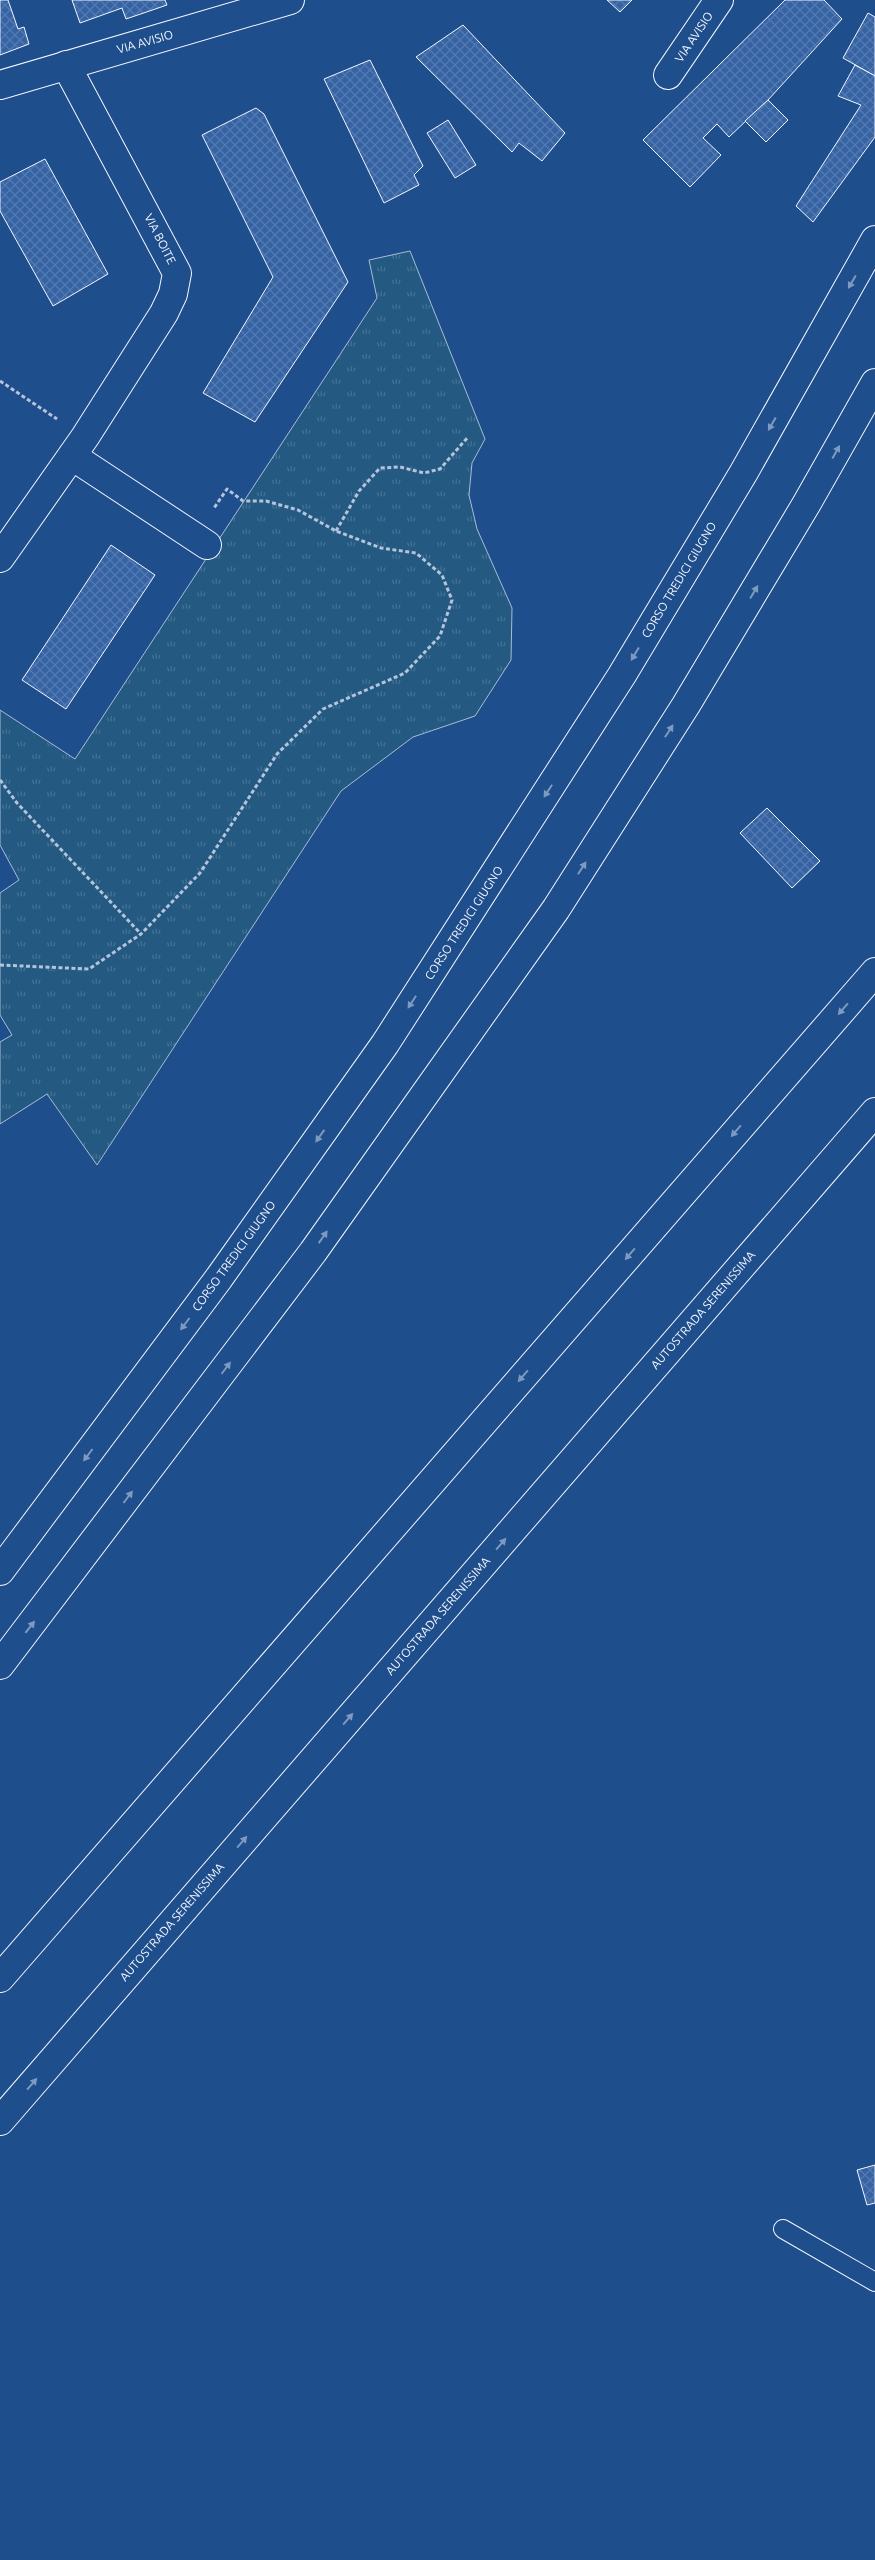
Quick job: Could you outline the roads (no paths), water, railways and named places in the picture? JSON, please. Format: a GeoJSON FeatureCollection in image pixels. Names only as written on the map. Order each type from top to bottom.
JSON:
{"type":"FeatureCollection","features":[{"type":"Feature","properties":{"kind":"main road","name":"VIA AVISIO"},"geometry":{"type":"LineString","coordinates":[[0,85],[290,0]]}},
{"type":"Feature","properties":{"kind":"main road","name":"VIA AVISIO"},"geometry":{"type":"LineString","coordinates":[[668,75],[719,0]]}},
{"type":"Feature","properties":{"kind":"main road","name":"VIA BOITE"},"geometry":{"type":"LineString","coordinates":[[0,558],[78,446],[164,313],[173,294],[177,272],[66,65]]}},
{"type":"Feature","properties":{"kind":"main road","name":"CORSO TREDICI GIUGNO"},"geometry":{"type":"LineString","coordinates":[[0,1571],[225,1270],[385,1044],[622,676],[734,489],[875,240]]}},
{"type":"Feature","properties":{"kind":"main road"},"geometry":{"type":"LineString","coordinates":[[0,1665],[313,1252],[556,909],[696,688],[807,503],[875,383]]}},
{"type":"Feature","properties":{"kind":"main road"},"geometry":{"type":"LineString","coordinates":[[78,446],[201,541]]}},
{"type":"Feature","properties":{"kind":"main road"},"geometry":{"type":"LineString","coordinates":[[0,1978],[875,972]]}},
{"type":"Feature","properties":{"kind":"main road","name":"AUTOSTRADA SERENISSIMA"},"geometry":{"type":"LineString","coordinates":[[0,2120],[875,1112]]}},
{"type":"Feature","properties":{"kind":"lane"},"geometry":{"type":"LineString","coordinates":[[783,2229],[875,2282]]}}]}
